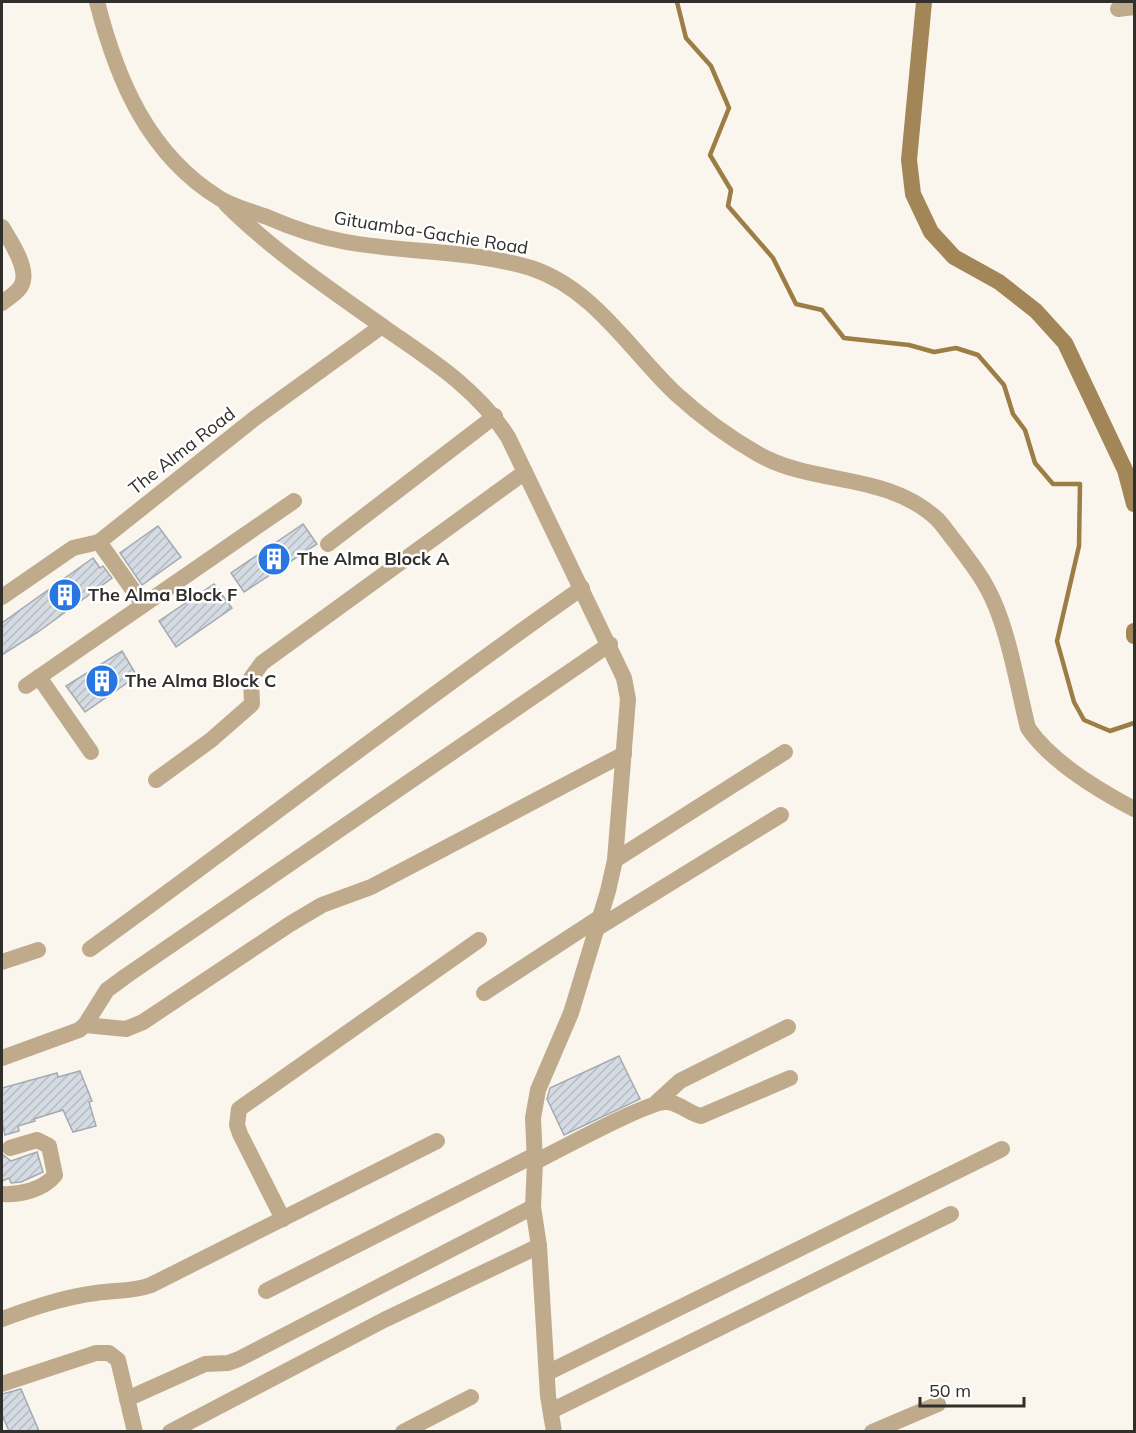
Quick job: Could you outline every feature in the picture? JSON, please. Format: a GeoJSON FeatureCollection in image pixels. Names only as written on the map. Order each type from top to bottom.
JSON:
{"type":"FeatureCollection","features":[{"type":"Feature","properties":{"kind":"main road"},"geometry":{"type":"LineString","coordinates":[[924,2],[909,160],[913,194],[931,232],[954,257],[999,282],[1036,311],[1065,343],[1125,470],[1134,504]]}},
{"type":"Feature","properties":{"kind":"street","name":"Gituamba-Gachie Road"},"geometry":{"type":"LineString","coordinates":[[97,2],[108,43],[135,107],[161,149],[190,177],[222,200],[296,229],[345,242],[482,259],[530,268],[561,280],[590,303],[676,394],[758,454],[788,467],[858,482],[905,496],[937,520],[987,587],[999,614],[1028,728],[1051,755],[1134,809]]}},
{"type":"Feature","properties":{"kind":"street"},"geometry":{"type":"LineString","coordinates":[[222,200],[252,231],[460,380],[495,416],[610,644],[624,678],[628,699],[615,860],[570,1013],[538,1090],[533,1118],[535,1158],[533,1207],[539,1245],[547,1373],[554,1431]]}},
{"type":"Feature","properties":{"kind":"street"},"geometry":{"type":"LineString","coordinates":[[2,227],[14,248],[24,276],[22,285],[2,303]]}},
{"type":"Feature","properties":{"kind":"street","name":"The Alma Road"},"geometry":{"type":"LineString","coordinates":[[2,597],[73,548],[99,542],[255,418],[382,326]]}},
{"type":"Feature","properties":{"kind":"street"},"geometry":{"type":"LineString","coordinates":[[328,544],[495,416]]}},
{"type":"Feature","properties":{"kind":"street"},"geometry":{"type":"LineString","coordinates":[[156,780],[211,740],[248,709],[253,698],[251,678],[262,663],[525,472]]}},
{"type":"Feature","properties":{"kind":"street"},"geometry":{"type":"LineString","coordinates":[[91,753],[32,682],[294,501]]}},
{"type":"Feature","properties":{"kind":"street"},"geometry":{"type":"LineString","coordinates":[[99,542],[143,604]]}},
{"type":"Feature","properties":{"kind":"street"},"geometry":{"type":"LineString","coordinates":[[90,949],[238,842],[456,676],[582,588]]}},
{"type":"Feature","properties":{"kind":"street"},"geometry":{"type":"LineString","coordinates":[[2,1058],[67,1036],[85,1025],[107,990],[610,644]]}},
{"type":"Feature","properties":{"kind":"street"},"geometry":{"type":"LineString","coordinates":[[615,860],[785,752]]}},
{"type":"Feature","properties":{"kind":"street"},"geometry":{"type":"LineString","coordinates":[[85,1025],[126,1029],[143,1022],[322,905],[371,887],[624,754]]}},
{"type":"Feature","properties":{"kind":"street"},"geometry":{"type":"LineString","coordinates":[[484,993],[781,815]]}},
{"type":"Feature","properties":{"kind":"street"},"geometry":{"type":"LineString","coordinates":[[283,1219],[240,1134],[237,1125],[239,1109],[479,940]]}},
{"type":"Feature","properties":{"kind":"street"},"geometry":{"type":"LineString","coordinates":[[2,962],[38,950]]}},
{"type":"Feature","properties":{"kind":"street"},"geometry":{"type":"LineString","coordinates":[[266,1291],[535,1158],[657,1102],[680,1081],[788,1027]]}},
{"type":"Feature","properties":{"kind":"street"},"geometry":{"type":"LineString","coordinates":[[657,1102],[681,1106],[692,1114],[701,1116],[790,1078]]}},
{"type":"Feature","properties":{"kind":"street"},"geometry":{"type":"LineString","coordinates":[[2,1194],[15,1196],[49,1183],[55,1175],[49,1146],[37,1140],[10,1148]]}},
{"type":"Feature","properties":{"kind":"street"},"geometry":{"type":"LineString","coordinates":[[2,1319],[65,1299],[98,1292],[136,1291],[176,1275],[437,1141]]}},
{"type":"Feature","properties":{"kind":"street"},"geometry":{"type":"LineString","coordinates":[[547,1373],[1002,1149]]}},
{"type":"Feature","properties":{"kind":"street"},"geometry":{"type":"LineString","coordinates":[[127,1399],[205,1364],[228,1363],[239,1359],[533,1207]]}},
{"type":"Feature","properties":{"kind":"street"},"geometry":{"type":"LineString","coordinates":[[551,1411],[951,1214]]}},
{"type":"Feature","properties":{"kind":"street"},"geometry":{"type":"LineString","coordinates":[[170,1431],[384,1320],[539,1245]]}},
{"type":"Feature","properties":{"kind":"street"},"geometry":{"type":"LineString","coordinates":[[2,1384],[96,1353],[109,1353],[118,1360],[135,1431]]}},
{"type":"Feature","properties":{"kind":"street"},"geometry":{"type":"LineString","coordinates":[[403,1431],[471,1397]]}},
{"type":"Feature","properties":{"kind":"street"},"geometry":{"type":"LineString","coordinates":[[872,1431],[938,1404]]}},
{"type":"Feature","properties":{"kind":"building","name":"The Alma Block A"},"geometry":{"type":"Polygon","coordinates":[[[303,524],[317,544],[244,592],[231,573],[303,524]]]}},
{"type":"Feature","properties":{"kind":"building"},"geometry":{"type":"Polygon","coordinates":[[[158,526],[181,557],[142,585],[120,553],[158,526]]]}},
{"type":"Feature","properties":{"kind":"building","name":"The Alma Block F"},"geometry":{"type":"Polygon","coordinates":[[[93,558],[100,568],[103,566],[112,578],[38,632],[2,655],[2,623],[93,558]]]}},
{"type":"Feature","properties":{"kind":"building"},"geometry":{"type":"Polygon","coordinates":[[[214,584],[232,608],[176,647],[159,621],[214,584]]]}},
{"type":"Feature","properties":{"kind":"building","name":"The Alma Block C"},"geometry":{"type":"Polygon","coordinates":[[[122,651],[137,676],[85,712],[66,686],[122,651]]]}},
{"type":"Feature","properties":{"kind":"building"},"geometry":{"type":"Polygon","coordinates":[[[619,1056],[640,1099],[564,1135],[547,1099],[550,1088],[619,1056]]]}},
{"type":"Feature","properties":{"kind":"building"},"geometry":{"type":"Polygon","coordinates":[[[80,1071],[92,1101],[89,1102],[96,1126],[73,1132],[63,1110],[34,1119],[35,1121],[18,1126],[19,1131],[5,1135],[2,1122],[2,1088],[57,1073],[58,1077],[80,1071]]]}},
{"type":"Feature","properties":{"kind":"building"},"geometry":{"type":"Polygon","coordinates":[[[37,1152],[43,1172],[21,1182],[11,1183],[9,1178],[2,1181],[2,1154],[11,1161],[37,1152]]]}},
{"type":"Feature","properties":{"kind":"building"},"geometry":{"type":"Polygon","coordinates":[[[21,1389],[39,1431],[9,1431],[2,1415],[2,1394],[21,1389]]]}},
{"type":"Feature","properties":{"kind":"waterway"},"geometry":{"type":"LineString","coordinates":[[677,2],[686,38],[711,66],[729,108],[710,155],[731,190],[728,206],[773,258],[796,304],[822,310],[844,338],[909,345],[934,352],[956,348],[978,355],[1004,385],[1013,414],[1025,430],[1035,463],[1053,484],[1080,484],[1079,546],[1057,641],[1074,702],[1084,720],[1110,731],[1134,723]]}},
{"type":"Feature","properties":{"kind":"place","name":"The Alma Block A"},"geometry":{"type":"Point","coordinates":[274,559]}},
{"type":"Feature","properties":{"kind":"place","name":"The Alma Block F"},"geometry":{"type":"Point","coordinates":[65,595]}},
{"type":"Feature","properties":{"kind":"place","name":"The Alma Block C"},"geometry":{"type":"Point","coordinates":[102,681]}}]}
